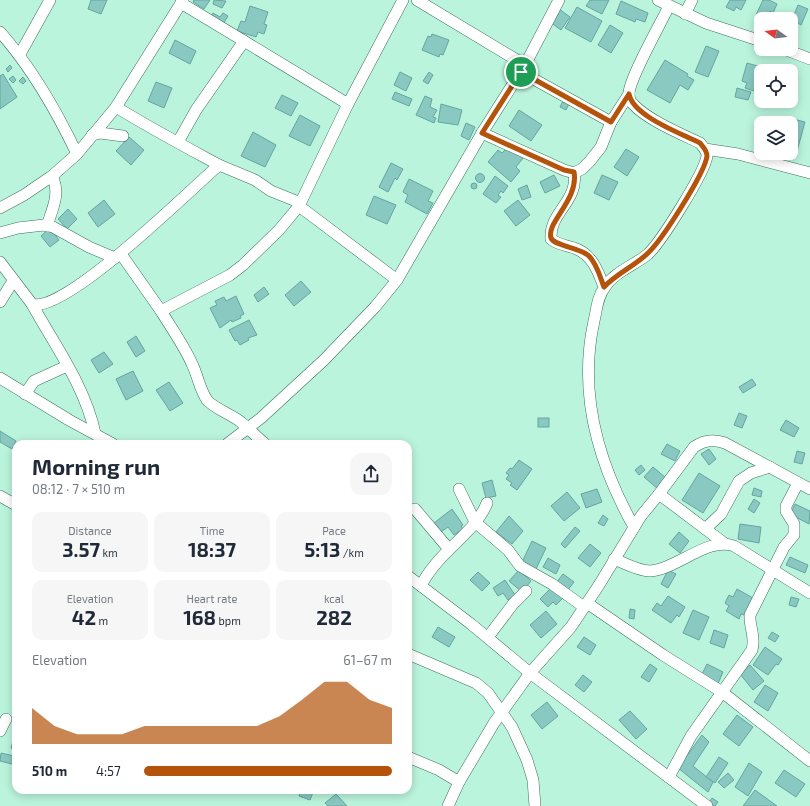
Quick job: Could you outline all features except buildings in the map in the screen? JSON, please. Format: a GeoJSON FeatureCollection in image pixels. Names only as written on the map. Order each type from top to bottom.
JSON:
{"type":"FeatureCollection","features":[{"type":"Feature","properties":{"kind":"street"},"geometry":{"type":"LineString","coordinates":[[20,54],[50,0]]}},
{"type":"Feature","properties":{"kind":"street"},"geometry":{"type":"LineString","coordinates":[[161,311],[230,275],[243,266],[279,230],[299,206],[348,104],[403,0]]}},
{"type":"Feature","properties":{"kind":"street"},"geometry":{"type":"LineString","coordinates":[[417,0],[523,69],[611,122]]}},
{"type":"Feature","properties":{"kind":"street"},"geometry":{"type":"LineString","coordinates":[[232,440],[261,418],[343,342],[397,280],[482,133],[523,69],[559,0]]}},
{"type":"Feature","properties":{"kind":"street"},"geometry":{"type":"LineString","coordinates":[[658,0],[685,14],[754,39]]}},
{"type":"Feature","properties":{"kind":"street"},"geometry":{"type":"LineString","coordinates":[[685,14],[692,0]]}},
{"type":"Feature","properties":{"kind":"street"},"geometry":{"type":"LineString","coordinates":[[0,208],[24,195],[52,176],[77,154],[116,107],[182,2],[348,104]]}},
{"type":"Feature","properties":{"kind":"street"},"geometry":{"type":"LineString","coordinates":[[482,133],[564,170],[574,172],[582,169],[601,147],[611,122],[629,94],[634,78],[670,6]]}},
{"type":"Feature","properties":{"kind":"street"},"geometry":{"type":"LineString","coordinates":[[0,32],[20,54],[38,82],[77,154]]}},
{"type":"Feature","properties":{"kind":"street"},"geometry":{"type":"LineString","coordinates":[[178,142],[196,110],[244,41]]}},
{"type":"Feature","properties":{"kind":"street"},"geometry":{"type":"LineString","coordinates":[[798,54],[810,58]]}},
{"type":"Feature","properties":{"kind":"street"},"geometry":{"type":"LineString","coordinates":[[629,94],[632,104],[642,112],[700,143],[705,149],[707,155],[704,165],[678,213],[660,240],[648,254],[604,287],[598,300],[590,340],[588,387],[590,405],[602,455],[614,489],[634,527]]}},
{"type":"Feature","properties":{"kind":"street"},"geometry":{"type":"LineString","coordinates":[[116,107],[162,136],[178,142],[218,165],[255,180],[270,191],[296,202],[299,206],[397,280]]}},
{"type":"Feature","properties":{"kind":"street"},"geometry":{"type":"LineString","coordinates":[[92,135],[100,133],[124,136]]}},
{"type":"Feature","properties":{"kind":"street"},"geometry":{"type":"LineString","coordinates":[[705,149],[738,154],[810,173]]}},
{"type":"Feature","properties":{"kind":"street"},"geometry":{"type":"LineString","coordinates":[[32,304],[38,306],[58,298],[118,256],[218,165]]}},
{"type":"Feature","properties":{"kind":"street"},"geometry":{"type":"LineString","coordinates":[[574,172],[574,189],[554,224],[551,238],[555,243],[576,248],[589,256],[598,271],[604,287]]}},
{"type":"Feature","properties":{"kind":"street"},"geometry":{"type":"LineString","coordinates":[[47,226],[55,205],[56,192],[52,176]]}},
{"type":"Feature","properties":{"kind":"street"},"geometry":{"type":"LineString","coordinates":[[0,233],[18,228],[53,227],[89,247],[118,256],[161,311],[193,366],[207,400],[213,406],[219,408],[242,423],[260,440]]}},
{"type":"Feature","properties":{"kind":"street"},"geometry":{"type":"LineString","coordinates":[[0,262],[32,304],[80,389],[90,411],[95,433]]}},
{"type":"Feature","properties":{"kind":"street"},"geometry":{"type":"LineString","coordinates":[[0,302],[13,281]]}},
{"type":"Feature","properties":{"kind":"street"},"geometry":{"type":"LineString","coordinates":[[25,394],[34,381],[67,366]]}},
{"type":"Feature","properties":{"kind":"street"},"geometry":{"type":"LineString","coordinates":[[0,378],[25,394],[107,440]]}},
{"type":"Feature","properties":{"kind":"street"},"geometry":{"type":"LineString","coordinates":[[448,806],[459,782],[502,712],[530,673],[571,627],[634,527],[683,459],[694,447],[700,442],[713,440],[725,443],[810,489]]}},
{"type":"Feature","properties":{"kind":"street"},"geometry":{"type":"LineString","coordinates":[[705,529],[721,514],[740,481],[751,473],[770,467]]}},
{"type":"Feature","properties":{"kind":"street"},"geometry":{"type":"LineString","coordinates":[[669,777],[691,736],[752,650],[755,638],[750,615],[784,547],[794,535],[794,524],[785,508],[798,483]]}},
{"type":"Feature","properties":{"kind":"street"},"geometry":{"type":"LineString","coordinates":[[459,489],[476,522],[508,550],[520,566],[586,605],[722,692],[810,761]]}},
{"type":"Feature","properties":{"kind":"street"},"geometry":{"type":"LineString","coordinates":[[659,494],[724,543],[734,546],[810,593]]}},
{"type":"Feature","properties":{"kind":"street"},"geometry":{"type":"LineString","coordinates":[[0,496],[12,503]]}},
{"type":"Feature","properties":{"kind":"street"},"geometry":{"type":"LineString","coordinates":[[421,586],[430,569],[448,548],[476,522],[487,502]]}},
{"type":"Feature","properties":{"kind":"street"},"geometry":{"type":"LineString","coordinates":[[415,509],[448,548]]}},
{"type":"Feature","properties":{"kind":"street"},"geometry":{"type":"LineString","coordinates":[[614,559],[643,570],[650,571],[676,563],[704,550],[724,543]]}},
{"type":"Feature","properties":{"kind":"street"},"geometry":{"type":"LineString","coordinates":[[412,579],[488,637],[530,673],[707,806]]}},
{"type":"Feature","properties":{"kind":"street"},"geometry":{"type":"LineString","coordinates":[[488,637],[513,604],[526,592]]}},
{"type":"Feature","properties":{"kind":"street"},"geometry":{"type":"LineString","coordinates":[[412,656],[476,683],[488,692],[512,727],[527,760],[533,780],[535,806]]}},
{"type":"Feature","properties":{"kind":"street"},"geometry":{"type":"LineString","coordinates":[[0,730],[6,719]]}},
{"type":"Feature","properties":{"kind":"street"},"geometry":{"type":"LineString","coordinates":[[412,759],[439,770],[459,782]]}},
{"type":"Feature","properties":{"kind":"route"},"geometry":{"type":"LineString","coordinates":[[521,72],[611,122],[629,94],[632,104],[642,112],[700,143],[705,149],[707,155],[704,165],[678,213],[660,240],[648,254],[608,282],[604,287],[598,271],[589,256],[576,248],[555,243],[551,238],[554,224],[574,189],[574,172],[564,170],[482,133],[521,72]]}}]}
